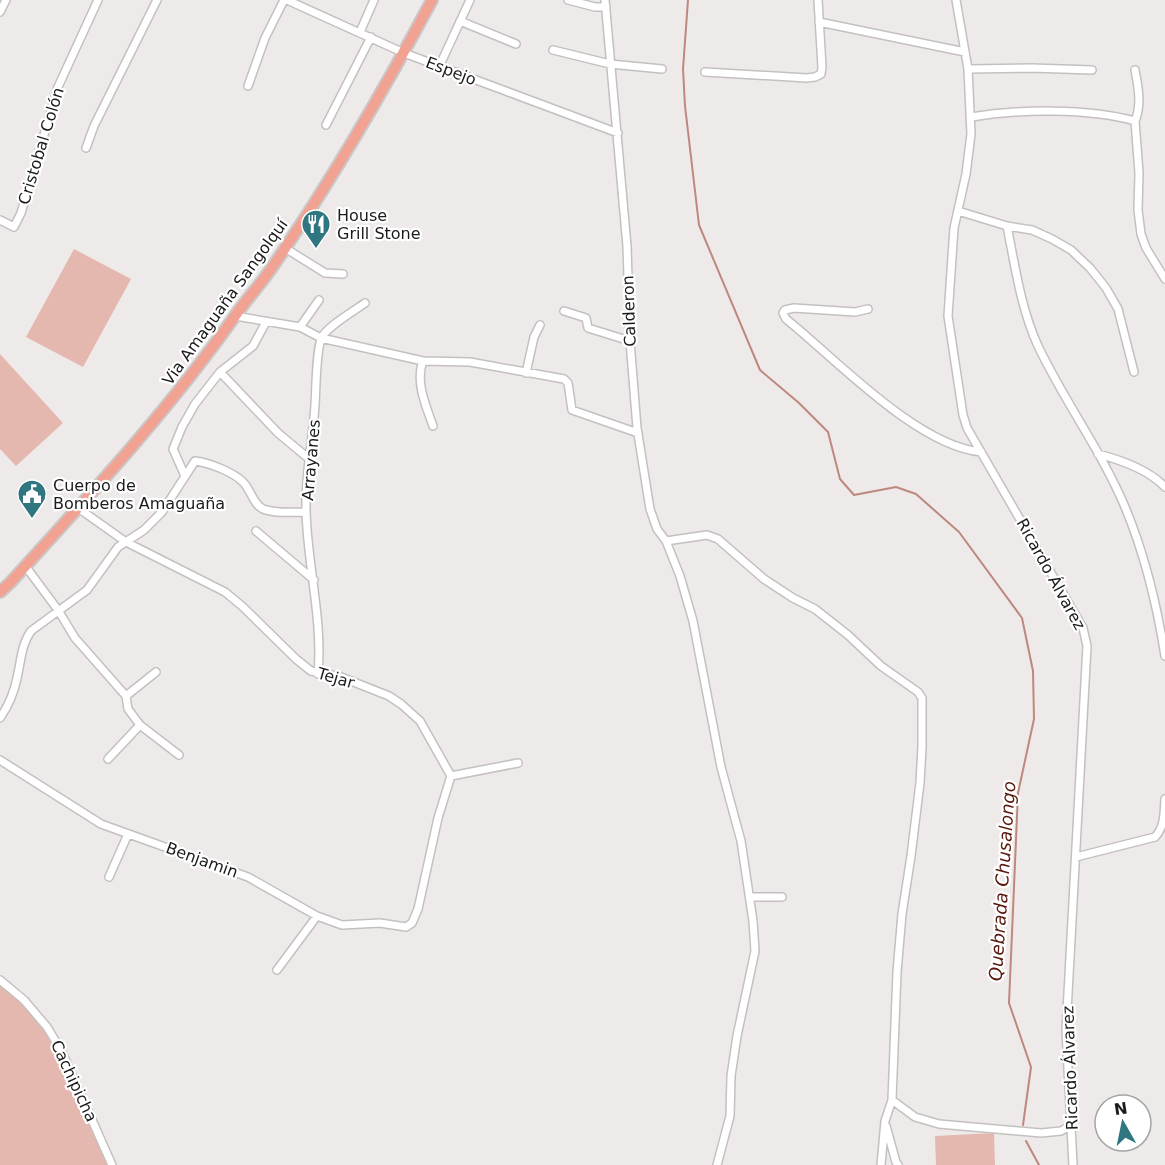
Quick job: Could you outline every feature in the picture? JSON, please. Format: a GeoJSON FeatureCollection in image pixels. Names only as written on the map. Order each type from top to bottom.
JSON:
{"type":"FeatureCollection","features":[{"type":"Feature","properties":{"kind":"highway","name":"Via Amaguaña Sangolquí"},"geometry":{"type":"LineString","coordinates":[[0,592],[26,567],[174,398],[271,270],[339,163],[404,53],[432,0]]}},
{"type":"Feature","properties":{"kind":"street"},"geometry":{"type":"LineString","coordinates":[[0,12],[6,0]]}},
{"type":"Feature","properties":{"kind":"street","name":"Cristobal Colón"},"geometry":{"type":"LineString","coordinates":[[14,227],[21,213],[58,87],[99,0]]}},
{"type":"Feature","properties":{"kind":"street"},"geometry":{"type":"LineString","coordinates":[[86,148],[94,126],[157,0]]}},
{"type":"Feature","properties":{"kind":"street"},"geometry":{"type":"LineString","coordinates":[[248,86],[265,38],[286,0]]}},
{"type":"Feature","properties":{"kind":"street","name":"Espejo"},"geometry":{"type":"LineString","coordinates":[[286,0],[438,67],[618,133]]}},
{"type":"Feature","properties":{"kind":"street"},"geometry":{"type":"LineString","coordinates":[[360,32],[374,0]]}},
{"type":"Feature","properties":{"kind":"street"},"geometry":{"type":"LineString","coordinates":[[438,67],[470,0]]}},
{"type":"Feature","properties":{"kind":"street"},"geometry":{"type":"LineString","coordinates":[[568,0],[595,8],[605,4]]}},
{"type":"Feature","properties":{"kind":"street"},"geometry":{"type":"LineString","coordinates":[[705,72],[815,77],[821,74],[818,0]]}},
{"type":"Feature","properties":{"kind":"street","name":"Ricardo Álvarez"},"geometry":{"type":"LineString","coordinates":[[956,0],[968,69],[971,134],[966,174],[953,237],[948,316],[964,420],[1035,543],[1085,635],[1087,645],[1066,1030],[1073,1165]]}},
{"type":"Feature","properties":{"kind":"street","name":"Calderon"},"geometry":{"type":"LineString","coordinates":[[605,4],[627,246],[630,341],[638,433],[650,509],[680,576],[693,621],[716,744],[741,841],[751,897],[755,951],[737,1036],[731,1076],[730,1116],[717,1165]]}},
{"type":"Feature","properties":{"kind":"street"},"geometry":{"type":"LineString","coordinates":[[460,21],[516,44]]}},
{"type":"Feature","properties":{"kind":"street"},"geometry":{"type":"LineString","coordinates":[[819,22],[965,52]]}},
{"type":"Feature","properties":{"kind":"street"},"geometry":{"type":"LineString","coordinates":[[326,125],[371,37]]}},
{"type":"Feature","properties":{"kind":"street"},"geometry":{"type":"LineString","coordinates":[[553,50],[610,64],[662,69]]}},
{"type":"Feature","properties":{"kind":"street"},"geometry":{"type":"LineString","coordinates":[[968,69],[1092,70]]}},
{"type":"Feature","properties":{"kind":"street"},"geometry":{"type":"LineString","coordinates":[[1135,70],[1138,99],[1136,121],[1139,172],[1138,210],[1141,234],[1146,248],[1165,279]]}},
{"type":"Feature","properties":{"kind":"street"},"geometry":{"type":"LineString","coordinates":[[970,117],[1019,111],[1041,111],[1102,115],[1136,121]]}},
{"type":"Feature","properties":{"kind":"street"},"geometry":{"type":"LineString","coordinates":[[958,212],[1007,226],[1032,230],[1071,250],[1106,288],[1118,309],[1134,372]]}},
{"type":"Feature","properties":{"kind":"street"},"geometry":{"type":"LineString","coordinates":[[0,220],[14,227]]}},
{"type":"Feature","properties":{"kind":"street"},"geometry":{"type":"LineString","coordinates":[[1007,226],[1016,273],[1038,344],[1098,454],[1132,527],[1152,588],[1165,656]]}},
{"type":"Feature","properties":{"kind":"street"},"geometry":{"type":"LineString","coordinates":[[0,229],[14,227]]}},
{"type":"Feature","properties":{"kind":"street"},"geometry":{"type":"LineString","coordinates":[[285,248],[325,273],[343,274]]}},
{"type":"Feature","properties":{"kind":"street"},"geometry":{"type":"LineString","coordinates":[[300,327],[319,300]]}},
{"type":"Feature","properties":{"kind":"street"},"geometry":{"type":"LineString","coordinates":[[321,338],[365,303]]}},
{"type":"Feature","properties":{"kind":"street"},"geometry":{"type":"LineString","coordinates":[[868,309],[863,312],[843,312],[794,308],[785,310],[783,313],[786,319],[897,413],[940,438],[981,452]]}},
{"type":"Feature","properties":{"kind":"street"},"geometry":{"type":"LineString","coordinates":[[564,311],[586,318],[588,328],[630,341]]}},
{"type":"Feature","properties":{"kind":"street"},"geometry":{"type":"LineString","coordinates":[[235,316],[300,327],[321,338],[423,361],[470,362],[566,380],[572,410],[638,433]]}},
{"type":"Feature","properties":{"kind":"street"},"geometry":{"type":"LineString","coordinates":[[185,476],[174,452],[174,446],[182,427],[195,404],[220,372],[249,350],[266,322]]}},
{"type":"Feature","properties":{"kind":"street"},"geometry":{"type":"LineString","coordinates":[[526,373],[534,337],[540,325]]}},
{"type":"Feature","properties":{"kind":"street","name":"Arrayanes"},"geometry":{"type":"LineString","coordinates":[[318,674],[318,625],[306,512],[308,458],[315,420],[321,338]]}},
{"type":"Feature","properties":{"kind":"street"},"geometry":{"type":"LineString","coordinates":[[423,361],[420,369],[421,386],[433,426]]}},
{"type":"Feature","properties":{"kind":"street"},"geometry":{"type":"LineString","coordinates":[[220,372],[278,433],[308,458]]}},
{"type":"Feature","properties":{"kind":"street"},"geometry":{"type":"LineString","coordinates":[[1098,454],[1120,459],[1144,471],[1165,488]]}},
{"type":"Feature","properties":{"kind":"street"},"geometry":{"type":"LineString","coordinates":[[0,718],[10,703],[25,640],[39,623],[87,590],[114,551],[144,530],[162,512],[195,461],[242,481],[255,501],[264,509],[306,512]]}},
{"type":"Feature","properties":{"kind":"street","name":"Tejar"},"geometry":{"type":"LineString","coordinates":[[78,508],[126,542],[225,592],[296,659],[318,674],[341,677],[389,696],[401,704],[420,721],[451,776]]}},
{"type":"Feature","properties":{"kind":"street"},"geometry":{"type":"LineString","coordinates":[[256,531],[314,580]]}},
{"type":"Feature","properties":{"kind":"street"},"geometry":{"type":"LineString","coordinates":[[666,541],[712,536],[764,579],[815,609],[848,635],[881,666],[918,692],[922,698],[920,783],[902,914],[897,972],[892,1100],[885,1121],[880,1165]]}},
{"type":"Feature","properties":{"kind":"street"},"geometry":{"type":"LineString","coordinates":[[26,567],[58,610],[75,638],[126,696],[128,709],[140,725],[179,755]]}},
{"type":"Feature","properties":{"kind":"street"},"geometry":{"type":"LineString","coordinates":[[126,696],[156,672]]}},
{"type":"Feature","properties":{"kind":"street"},"geometry":{"type":"LineString","coordinates":[[108,759],[140,725]]}},
{"type":"Feature","properties":{"kind":"street","name":"Benjamin"},"geometry":{"type":"LineString","coordinates":[[0,760],[101,824],[248,877],[317,916],[342,926],[372,922],[406,927],[412,923],[418,909],[438,818],[451,776]]}},
{"type":"Feature","properties":{"kind":"street"},"geometry":{"type":"LineString","coordinates":[[451,776],[518,763]]}},
{"type":"Feature","properties":{"kind":"street"},"geometry":{"type":"LineString","coordinates":[[1076,857],[1155,837],[1160,832],[1165,799]]}},
{"type":"Feature","properties":{"kind":"street"},"geometry":{"type":"LineString","coordinates":[[109,877],[128,834]]}},
{"type":"Feature","properties":{"kind":"street"},"geometry":{"type":"LineString","coordinates":[[751,897],[782,897]]}},
{"type":"Feature","properties":{"kind":"street"},"geometry":{"type":"LineString","coordinates":[[277,970],[317,916]]}},
{"type":"Feature","properties":{"kind":"street","name":"Cachipicha"},"geometry":{"type":"LineString","coordinates":[[0,980],[24,1000],[47,1027],[61,1050],[112,1165]]}},
{"type":"Feature","properties":{"kind":"street"},"geometry":{"type":"LineString","coordinates":[[892,1100],[915,1117],[939,1124],[1041,1133],[1061,1131],[1072,1125]]}},
{"type":"Feature","properties":{"kind":"street"},"geometry":{"type":"LineString","coordinates":[[885,1121],[898,1165]]}},
{"type":"Feature","properties":{"kind":"shaded area"},"geometry":{"type":"Polygon","coordinates":[[[74,249],[131,279],[83,367],[26,337],[74,249]]]}},
{"type":"Feature","properties":{"kind":"shaded area"},"geometry":{"type":"Polygon","coordinates":[[[0,354],[63,423],[16,466],[0,449],[0,354]]]}},
{"type":"Feature","properties":{"kind":"shaded area"},"geometry":{"type":"Polygon","coordinates":[[[0,981],[45,1028],[59,1051],[107,1165],[0,1165],[0,981]]]}},
{"type":"Feature","properties":{"kind":"shaded area"},"geometry":{"type":"Polygon","coordinates":[[[994,1133],[995,1165],[936,1165],[935,1136],[994,1133]]]}},
{"type":"Feature","properties":{"kind":"waterway","name":"Quebrada Chusalongo"},"geometry":{"type":"LineString","coordinates":[[688,0],[683,69],[699,225],[760,370],[799,403],[828,432],[840,479],[854,495],[896,487],[916,494],[959,532],[1022,618],[1033,671],[1034,719],[1018,793],[1009,1003],[1031,1067],[1023,1125]]}},
{"type":"Feature","properties":{"kind":"waterway","name":"Quebrada Chusalongo"},"geometry":{"type":"LineString","coordinates":[[1026,1141],[1039,1165]]}},
{"type":"Feature","properties":{"kind":"place","name":"House Grill Stone"},"geometry":{"type":"Point","coordinates":[316,250]}},
{"type":"Feature","properties":{"kind":"place","name":"Cuerpo de Bomberos Amaguaña"},"geometry":{"type":"Point","coordinates":[32,520]}}]}
